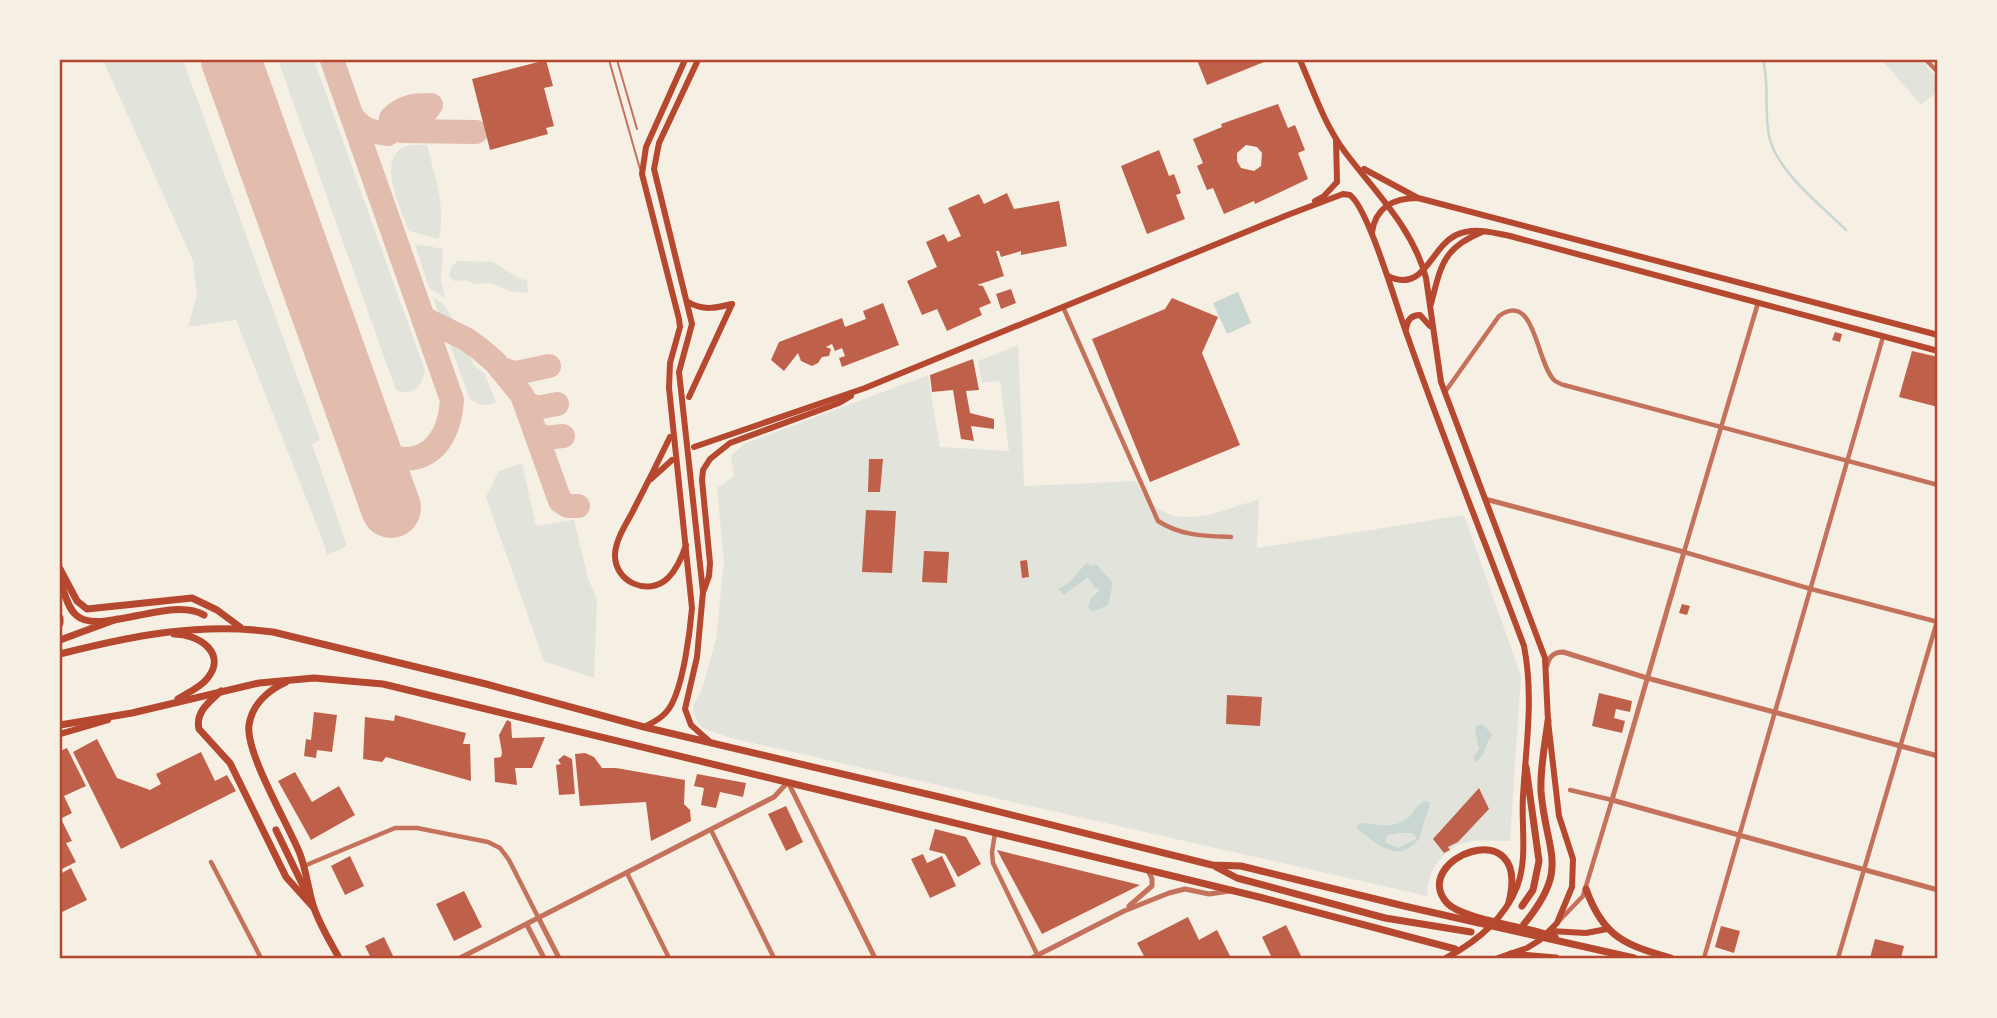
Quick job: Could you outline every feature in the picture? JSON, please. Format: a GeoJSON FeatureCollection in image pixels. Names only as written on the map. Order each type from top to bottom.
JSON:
{"type":"FeatureCollection","features":[{"type":"Feature","properties":{"kind":"main road"},"geometry":{"type":"LineString","coordinates":[[644,727],[665,713],[676,695],[692,608],[669,388],[670,363],[678,336],[679,319],[642,174],[646,148],[685,60]]}},
{"type":"Feature","properties":{"kind":"main road"},"geometry":{"type":"LineString","coordinates":[[698,60],[659,143],[655,156],[655,180],[692,324],[679,372],[703,592],[697,657],[685,709],[691,725],[709,741]]}},
{"type":"Feature","properties":{"kind":"main road"},"geometry":{"type":"LineString","coordinates":[[1300,60],[1336,138],[1388,204],[1424,270],[1432,331],[1445,393],[1536,630],[1547,669],[1548,721],[1559,816],[1571,850],[1574,869],[1569,896],[1557,923],[1527,948],[1498,958]]}},
{"type":"Feature","properties":{"kind":"main road"},"geometry":{"type":"LineString","coordinates":[[1285,216],[1334,188],[1338,165],[1336,138]]}},
{"type":"Feature","properties":{"kind":"main road"},"geometry":{"type":"LineString","coordinates":[[1357,166],[1418,198],[1937,335]]}},
{"type":"Feature","properties":{"kind":"main road"},"geometry":{"type":"LineString","coordinates":[[694,447],[865,388],[1285,216],[1343,194],[1350,195],[1361,208],[1388,276],[1406,332],[1524,646],[1529,675],[1530,711],[1523,796],[1522,868],[1518,884],[1509,902],[1478,938],[1446,958]]}},
{"type":"Feature","properties":{"kind":"main road"},"geometry":{"type":"LineString","coordinates":[[1371,234],[1373,222],[1388,204],[1402,198],[1418,198]]}},
{"type":"Feature","properties":{"kind":"main road"},"geometry":{"type":"LineString","coordinates":[[1388,276],[1406,281],[1424,270],[1454,236],[1469,230],[1484,231],[1937,351]]}},
{"type":"Feature","properties":{"kind":"main road"},"geometry":{"type":"LineString","coordinates":[[1429,310],[1447,256],[1456,245],[1484,231]]}},
{"type":"Feature","properties":{"kind":"main road"},"geometry":{"type":"LineString","coordinates":[[687,301],[696,307],[707,309],[733,304],[689,397]]}},
{"type":"Feature","properties":{"kind":"main road"},"geometry":{"type":"LineString","coordinates":[[1406,332],[1410,318],[1420,315],[1432,331]]}},
{"type":"Feature","properties":{"kind":"main road"},"geometry":{"type":"LineString","coordinates":[[703,592],[710,563],[702,480],[703,470],[710,459],[730,443],[839,402],[865,388]]}},
{"type":"Feature","properties":{"kind":"main road"},"geometry":{"type":"LineString","coordinates":[[670,437],[617,545],[615,555],[621,573],[636,586],[646,588],[667,579],[675,570],[687,543]]}},
{"type":"Feature","properties":{"kind":"main road"},"geometry":{"type":"LineString","coordinates":[[648,483],[672,460]]}},
{"type":"Feature","properties":{"kind":"main road"},"geometry":{"type":"LineString","coordinates":[[60,569],[79,604],[87,609],[192,598],[217,610],[240,628]]}},
{"type":"Feature","properties":{"kind":"main road"},"geometry":{"type":"LineString","coordinates":[[60,580],[70,607],[77,616],[90,621],[183,608],[204,615]]}},
{"type":"Feature","properties":{"kind":"main road"},"geometry":{"type":"LineString","coordinates":[[60,618],[60,623]]}},
{"type":"Feature","properties":{"kind":"main road"},"geometry":{"type":"LineString","coordinates":[[60,640],[117,619]]}},
{"type":"Feature","properties":{"kind":"main road"},"geometry":{"type":"LineString","coordinates":[[60,654],[146,634],[192,629],[240,628],[273,632],[486,684],[644,727],[1212,865],[1241,866],[1634,958]]}},
{"type":"Feature","properties":{"kind":"main road"},"geometry":{"type":"LineString","coordinates":[[146,634],[192,636],[205,643],[212,654],[212,667],[207,679],[172,703]]}},
{"type":"Feature","properties":{"kind":"main road"},"geometry":{"type":"LineString","coordinates":[[293,678],[264,696],[251,719],[249,734],[254,753],[304,866],[314,908]]}},
{"type":"Feature","properties":{"kind":"main road"},"geometry":{"type":"LineString","coordinates":[[60,734],[222,690],[293,678],[340,679],[383,684],[1230,890],[1452,948]]}},
{"type":"Feature","properties":{"kind":"main road"},"geometry":{"type":"LineString","coordinates":[[222,690],[200,713],[197,721],[199,729],[230,763],[286,877],[314,908]]}},
{"type":"Feature","properties":{"kind":"main road"},"geometry":{"type":"LineString","coordinates":[[60,725],[132,713]]}},
{"type":"Feature","properties":{"kind":"main road"},"geometry":{"type":"LineString","coordinates":[[1524,924],[1546,894],[1553,866],[1541,790],[1548,721]]}},
{"type":"Feature","properties":{"kind":"main road"},"geometry":{"type":"LineString","coordinates":[[1522,906],[1533,890],[1539,862],[1526,766]]}},
{"type":"Feature","properties":{"kind":"main road"},"geometry":{"type":"LineString","coordinates":[[276,830],[339,958]]}},
{"type":"Feature","properties":{"kind":"main road"},"geometry":{"type":"LineString","coordinates":[[1509,902],[1513,875],[1504,858],[1490,850],[1468,851],[1447,866],[1440,884],[1444,898],[1450,906],[1468,914],[1550,935],[1572,944]]}},
{"type":"Feature","properties":{"kind":"main road"},"geometry":{"type":"LineString","coordinates":[[1212,865],[1237,878],[1385,918],[1471,932]]}},
{"type":"Feature","properties":{"kind":"main road"},"geometry":{"type":"LineString","coordinates":[[1586,889],[1596,915],[1607,929],[1626,942],[1671,958]]}},
{"type":"Feature","properties":{"kind":"main road"},"geometry":{"type":"LineString","coordinates":[[1550,931],[1586,933],[1607,929]]}},
{"type":"Feature","properties":{"kind":"main road"},"geometry":{"type":"LineString","coordinates":[[1511,954],[1556,958]]}},
{"type":"Feature","properties":{"kind":"street"},"geometry":{"type":"LineString","coordinates":[[1926,60],[1937,72]]}},
{"type":"Feature","properties":{"kind":"street"},"geometry":{"type":"LineString","coordinates":[[1557,923],[1576,906],[1586,889],[1758,303]]}},
{"type":"Feature","properties":{"kind":"street"},"geometry":{"type":"LineString","coordinates":[[1063,307],[1158,521],[1172,530],[1231,537]]}},
{"type":"Feature","properties":{"kind":"street"},"geometry":{"type":"LineString","coordinates":[[1445,393],[1499,316],[1508,309],[1515,309],[1523,313],[1530,325],[1546,369],[1554,380],[1564,385],[1937,485]]}},
{"type":"Feature","properties":{"kind":"street"},"geometry":{"type":"LineString","coordinates":[[1704,958],[1883,337]]}},
{"type":"Feature","properties":{"kind":"street"},"geometry":{"type":"LineString","coordinates":[[1485,499],[1811,589],[1937,620],[1838,958]]}},
{"type":"Feature","properties":{"kind":"street"},"geometry":{"type":"LineString","coordinates":[[1547,669],[1549,658],[1553,654],[1563,652],[1647,678],[1937,756]]}},
{"type":"Feature","properties":{"kind":"street"},"geometry":{"type":"LineString","coordinates":[[460,958],[774,797],[788,782],[875,958]]}},
{"type":"Feature","properties":{"kind":"street"},"geometry":{"type":"LineString","coordinates":[[1570,790],[1937,890]]}},
{"type":"Feature","properties":{"kind":"street"},"geometry":{"type":"LineString","coordinates":[[304,866],[395,828],[436,831],[488,842],[500,848],[509,860],[559,958]]}},
{"type":"Feature","properties":{"kind":"street"},"geometry":{"type":"LineString","coordinates":[[711,830],[774,958]]}},
{"type":"Feature","properties":{"kind":"street"},"geometry":{"type":"LineString","coordinates":[[995,833],[993,863],[1035,957],[1124,911],[1169,893],[1185,889],[1209,894],[1230,890]]}},
{"type":"Feature","properties":{"kind":"street"},"geometry":{"type":"LineString","coordinates":[[211,862],[261,958]]}},
{"type":"Feature","properties":{"kind":"street"},"geometry":{"type":"LineString","coordinates":[[1124,911],[1152,886],[1148,870]]}},
{"type":"Feature","properties":{"kind":"street"},"geometry":{"type":"LineString","coordinates":[[627,873],[669,958]]}},
{"type":"Feature","properties":{"kind":"street"},"geometry":{"type":"LineString","coordinates":[[527,925],[544,958]]}},
{"type":"Feature","properties":{"kind":"lane"},"geometry":{"type":"LineString","coordinates":[[609,60],[642,174]]}},
{"type":"Feature","properties":{"kind":"lane"},"geometry":{"type":"LineString","coordinates":[[617,60],[637,129]]}},
{"type":"Feature","properties":{"kind":"shaded area"},"geometry":{"type":"Polygon","coordinates":[[[103,60],[183,60],[320,440],[312,444],[347,546],[327,555],[236,320],[188,327],[197,295],[193,261],[103,60]]]}},
{"type":"Feature","properties":{"kind":"shaded area"},"geometry":{"type":"Polygon","coordinates":[[[278,60],[314,60],[425,371],[419,385],[411,391],[396,390],[278,60]]]}},
{"type":"Feature","properties":{"kind":"shaded area"},"geometry":{"type":"Polygon","coordinates":[[[1882,60],[1922,60],[1937,76],[1937,92],[1921,105],[1882,60]]]}},
{"type":"Feature","properties":{"kind":"shaded area"},"geometry":{"type":"Polygon","coordinates":[[[427,145],[440,204],[439,239],[409,231],[391,174],[396,154],[404,147],[427,145]]]}},
{"type":"Feature","properties":{"kind":"shaded area"},"geometry":{"type":"Polygon","coordinates":[[[415,244],[443,249],[441,279],[445,298],[429,288],[415,244]]]}},
{"type":"Feature","properties":{"kind":"shaded area"},"geometry":{"type":"Polygon","coordinates":[[[457,261],[493,262],[520,279],[527,280],[528,293],[509,291],[491,283],[454,281],[449,276],[451,267],[457,261]]]}},
{"type":"Feature","properties":{"kind":"shaded area"},"geometry":{"type":"Polygon","coordinates":[[[1238,292],[1251,323],[1227,334],[1213,303],[1238,292]]]}},
{"type":"Feature","properties":{"kind":"shaded area"},"geometry":{"type":"Polygon","coordinates":[[[433,297],[443,304],[451,316],[474,366],[484,373],[496,402],[481,405],[469,397],[433,297]]]}},
{"type":"Feature","properties":{"kind":"shaded area"},"geometry":{"type":"Polygon","coordinates":[[[1018,345],[1024,486],[1136,481],[1147,499],[1160,510],[1175,516],[1190,517],[1224,511],[1259,499],[1257,548],[1464,515],[1521,676],[1510,841],[1472,841],[1445,853],[1430,877],[1427,896],[731,738],[704,729],[699,724],[693,712],[694,703],[701,693],[716,639],[724,562],[717,488],[734,476],[731,456],[744,444],[928,375],[940,447],[1009,451],[1000,381],[982,383],[978,361],[1018,345]]]}},
{"type":"Feature","properties":{"kind":"shaded area"},"geometry":{"type":"Polygon","coordinates":[[[522,463],[536,526],[574,520],[588,578],[597,600],[594,678],[544,661],[486,497],[499,471],[522,463]]]}},
{"type":"Feature","properties":{"kind":"shaded area"},"geometry":{"type":"Polygon","coordinates":[[[1086,563],[1092,566],[1096,564],[1113,583],[1108,605],[1092,612],[1088,607],[1092,597],[1100,590],[1094,587],[1088,577],[1064,595],[1058,589],[1069,583],[1086,563]]]}},
{"type":"Feature","properties":{"kind":"shaded area"},"geometry":{"type":"Polygon","coordinates":[[[1482,724],[1493,735],[1476,762],[1473,757],[1479,749],[1475,730],[1476,726],[1482,724]]]}},
{"type":"Feature","properties":{"kind":"shaded area"},"geometry":{"type":"Polygon","coordinates":[[[1425,801],[1430,803],[1420,836],[1415,843],[1403,851],[1389,850],[1356,828],[1360,823],[1398,824],[1425,801]],[[1413,833],[1388,835],[1385,842],[1398,848],[1417,839],[1413,833]]]}},
{"type":"Feature","properties":{"kind":"building"},"geometry":{"type":"Polygon","coordinates":[[[546,60],[553,86],[544,88],[554,126],[546,128],[548,134],[490,150],[472,79],[546,60]]]}},
{"type":"Feature","properties":{"kind":"building"},"geometry":{"type":"Polygon","coordinates":[[[1197,60],[1269,60],[1207,85],[1197,60]]]}},
{"type":"Feature","properties":{"kind":"building"},"geometry":{"type":"Polygon","coordinates":[[[1278,104],[1288,128],[1295,125],[1305,150],[1298,153],[1308,179],[1255,204],[1254,201],[1224,214],[1213,188],[1207,190],[1197,166],[1203,163],[1193,139],[1222,127],[1221,124],[1278,104]],[[1246,145],[1237,153],[1241,168],[1254,171],[1261,166],[1262,153],[1257,147],[1246,145]]]}},
{"type":"Feature","properties":{"kind":"building"},"geometry":{"type":"Polygon","coordinates":[[[1159,150],[1169,176],[1174,174],[1181,193],[1176,195],[1185,219],[1147,234],[1121,166],[1159,150]]]}},
{"type":"Feature","properties":{"kind":"building"},"geometry":{"type":"Polygon","coordinates":[[[1007,193],[1014,209],[1059,201],[1067,246],[1021,255],[1021,251],[1001,257],[999,251],[996,251],[1004,276],[977,285],[983,286],[991,303],[979,308],[982,315],[947,331],[937,309],[922,315],[907,281],[937,267],[926,242],[944,234],[948,242],[961,236],[948,208],[979,194],[984,204],[1007,193]]]}},
{"type":"Feature","properties":{"kind":"building"},"geometry":{"type":"Polygon","coordinates":[[[1011,289],[1016,303],[1001,309],[996,294],[1011,289]]]}},
{"type":"Feature","properties":{"kind":"building"},"geometry":{"type":"Polygon","coordinates":[[[1172,298],[1218,317],[1202,353],[1240,445],[1150,482],[1092,339],[1165,309],[1172,298]]]}},
{"type":"Feature","properties":{"kind":"building"},"geometry":{"type":"Polygon","coordinates":[[[883,303],[899,345],[842,367],[839,358],[845,356],[842,348],[835,351],[832,344],[826,347],[831,349],[829,356],[822,357],[812,366],[801,361],[798,353],[784,371],[771,360],[779,342],[842,318],[845,327],[866,319],[863,311],[883,303]]]}},
{"type":"Feature","properties":{"kind":"building"},"geometry":{"type":"Polygon","coordinates":[[[1835,332],[1842,334],[1840,342],[1832,340],[1835,332]]]}},
{"type":"Feature","properties":{"kind":"building"},"geometry":{"type":"Polygon","coordinates":[[[1912,351],[1938,357],[1938,407],[1899,397],[1912,351]]]}},
{"type":"Feature","properties":{"kind":"building"},"geometry":{"type":"Polygon","coordinates":[[[973,359],[979,390],[966,391],[970,413],[994,419],[994,429],[971,426],[974,441],[961,439],[953,390],[932,392],[930,375],[973,359]]]}},
{"type":"Feature","properties":{"kind":"building"},"geometry":{"type":"Polygon","coordinates":[[[869,459],[883,459],[880,492],[868,492],[869,459]]]}},
{"type":"Feature","properties":{"kind":"building"},"geometry":{"type":"Polygon","coordinates":[[[866,510],[896,511],[892,573],[862,572],[866,510]]]}},
{"type":"Feature","properties":{"kind":"building"},"geometry":{"type":"Polygon","coordinates":[[[924,551],[949,552],[947,583],[922,582],[924,551]]]}},
{"type":"Feature","properties":{"kind":"building"},"geometry":{"type":"Polygon","coordinates":[[[1027,560],[1029,577],[1022,578],[1020,561],[1027,560]]]}},
{"type":"Feature","properties":{"kind":"building"},"geometry":{"type":"Polygon","coordinates":[[[1682,604],[1690,606],[1687,615],[1679,613],[1682,604]]]}},
{"type":"Feature","properties":{"kind":"building"},"geometry":{"type":"Polygon","coordinates":[[[1599,693],[1632,701],[1630,712],[1616,709],[1614,718],[1625,721],[1622,733],[1592,726],[1599,693]]]}},
{"type":"Feature","properties":{"kind":"building"},"geometry":{"type":"Polygon","coordinates":[[[1227,695],[1262,697],[1260,726],[1226,724],[1227,695]]]}},
{"type":"Feature","properties":{"kind":"building"},"geometry":{"type":"Polygon","coordinates":[[[314,712],[337,715],[332,752],[317,750],[316,758],[304,756],[306,739],[311,740],[314,712]]]}},
{"type":"Feature","properties":{"kind":"building"},"geometry":{"type":"Polygon","coordinates":[[[395,715],[466,733],[463,744],[470,744],[471,781],[386,757],[382,762],[363,759],[365,717],[394,721],[395,715]]]}},
{"type":"Feature","properties":{"kind":"building"},"geometry":{"type":"Polygon","coordinates":[[[507,720],[511,722],[512,738],[545,737],[532,768],[515,768],[517,785],[495,782],[494,758],[501,757],[499,735],[507,720]]]}},
{"type":"Feature","properties":{"kind":"building"},"geometry":{"type":"Polygon","coordinates":[[[97,739],[117,778],[150,790],[161,784],[156,774],[201,752],[215,781],[227,775],[236,791],[121,849],[73,752],[97,739]]]}},
{"type":"Feature","properties":{"kind":"building"},"geometry":{"type":"Polygon","coordinates":[[[67,748],[86,786],[64,796],[72,813],[60,819],[60,751],[67,748]]]}},
{"type":"Feature","properties":{"kind":"building"},"geometry":{"type":"Polygon","coordinates":[[[585,753],[594,757],[602,768],[685,780],[684,804],[690,810],[691,821],[651,841],[646,802],[580,806],[575,754],[585,753]]]}},
{"type":"Feature","properties":{"kind":"building"},"geometry":{"type":"Polygon","coordinates":[[[564,755],[572,759],[575,794],[559,795],[556,765],[561,764],[558,760],[564,755]]]}},
{"type":"Feature","properties":{"kind":"building"},"geometry":{"type":"Polygon","coordinates":[[[295,772],[312,802],[339,786],[355,815],[311,840],[278,781],[295,772]]]}},
{"type":"Feature","properties":{"kind":"building"},"geometry":{"type":"Polygon","coordinates":[[[697,774],[746,783],[743,797],[720,792],[716,808],[701,805],[704,788],[694,786],[697,774]]]}},
{"type":"Feature","properties":{"kind":"building"},"geometry":{"type":"Polygon","coordinates":[[[1479,788],[1489,809],[1444,853],[1433,839],[1479,788]]]}},
{"type":"Feature","properties":{"kind":"building"},"geometry":{"type":"Polygon","coordinates":[[[786,806],[803,842],[786,851],[768,814],[786,806]]]}},
{"type":"Feature","properties":{"kind":"building"},"geometry":{"type":"Polygon","coordinates":[[[62,821],[72,841],[66,843],[76,862],[60,870],[60,822],[62,821]]]}},
{"type":"Feature","properties":{"kind":"building"},"geometry":{"type":"Polygon","coordinates":[[[935,829],[966,837],[981,864],[958,877],[945,854],[929,850],[935,829]]]}},
{"type":"Feature","properties":{"kind":"building"},"geometry":{"type":"Polygon","coordinates":[[[997,850],[1140,885],[1042,934],[997,850]]]}},
{"type":"Feature","properties":{"kind":"building"},"geometry":{"type":"Polygon","coordinates":[[[923,854],[927,863],[942,856],[956,886],[930,898],[911,859],[923,854]]]}},
{"type":"Feature","properties":{"kind":"building"},"geometry":{"type":"Polygon","coordinates":[[[350,856],[364,886],[345,895],[331,866],[350,856]]]}},
{"type":"Feature","properties":{"kind":"building"},"geometry":{"type":"Polygon","coordinates":[[[71,868],[87,900],[60,913],[60,874],[71,868]]]}},
{"type":"Feature","properties":{"kind":"building"},"geometry":{"type":"Polygon","coordinates":[[[464,891],[482,927],[454,941],[436,904],[464,891]]]}},
{"type":"Feature","properties":{"kind":"building"},"geometry":{"type":"Polygon","coordinates":[[[1188,917],[1199,940],[1217,930],[1231,958],[1145,958],[1137,943],[1188,917]]]}},
{"type":"Feature","properties":{"kind":"building"},"geometry":{"type":"Polygon","coordinates":[[[1286,925],[1302,958],[1272,958],[1262,937],[1286,925]]]}},
{"type":"Feature","properties":{"kind":"building"},"geometry":{"type":"Polygon","coordinates":[[[1721,926],[1740,931],[1734,953],[1715,947],[1721,926]]]}},
{"type":"Feature","properties":{"kind":"building"},"geometry":{"type":"Polygon","coordinates":[[[384,937],[394,958],[371,958],[365,946],[384,937]]]}},
{"type":"Feature","properties":{"kind":"building"},"geometry":{"type":"Polygon","coordinates":[[[1875,939],[1904,946],[1901,958],[1870,958],[1875,939]]]}},
{"type":"Feature","properties":{"kind":"waterway"},"geometry":{"type":"LineString","coordinates":[[1763,60],[1768,130],[1775,153],[1802,188],[1846,230]]}},
{"type":"Feature","properties":{"kind":"taxiway"},"geometry":{"type":"LineString","coordinates":[[332,60],[452,400],[444,433],[426,454],[414,458],[400,458],[384,454],[368,445]]}},
{"type":"Feature","properties":{"kind":"taxiway"},"geometry":{"type":"LineString","coordinates":[[353,117],[368,130],[388,134],[391,118],[400,111],[414,106],[431,105],[417,124],[405,130]]}},
{"type":"Feature","properties":{"kind":"taxiway"},"geometry":{"type":"LineString","coordinates":[[402,131],[476,132]]}},
{"type":"Feature","properties":{"kind":"taxiway"},"geometry":{"type":"LineString","coordinates":[[423,318],[466,339],[495,362],[522,395],[560,501],[568,506],[578,506]]}},
{"type":"Feature","properties":{"kind":"taxiway"},"geometry":{"type":"LineString","coordinates":[[501,369],[516,373],[549,366]]}},
{"type":"Feature","properties":{"kind":"taxiway"},"geometry":{"type":"LineString","coordinates":[[524,401],[536,408],[557,404]]}},
{"type":"Feature","properties":{"kind":"taxiway"},"geometry":{"type":"LineString","coordinates":[[535,432],[545,438],[563,436]]}},
{"type":"Feature","properties":{"kind":"runway"},"geometry":{"type":"LineString","coordinates":[[231,60],[391,508]]}}]}
